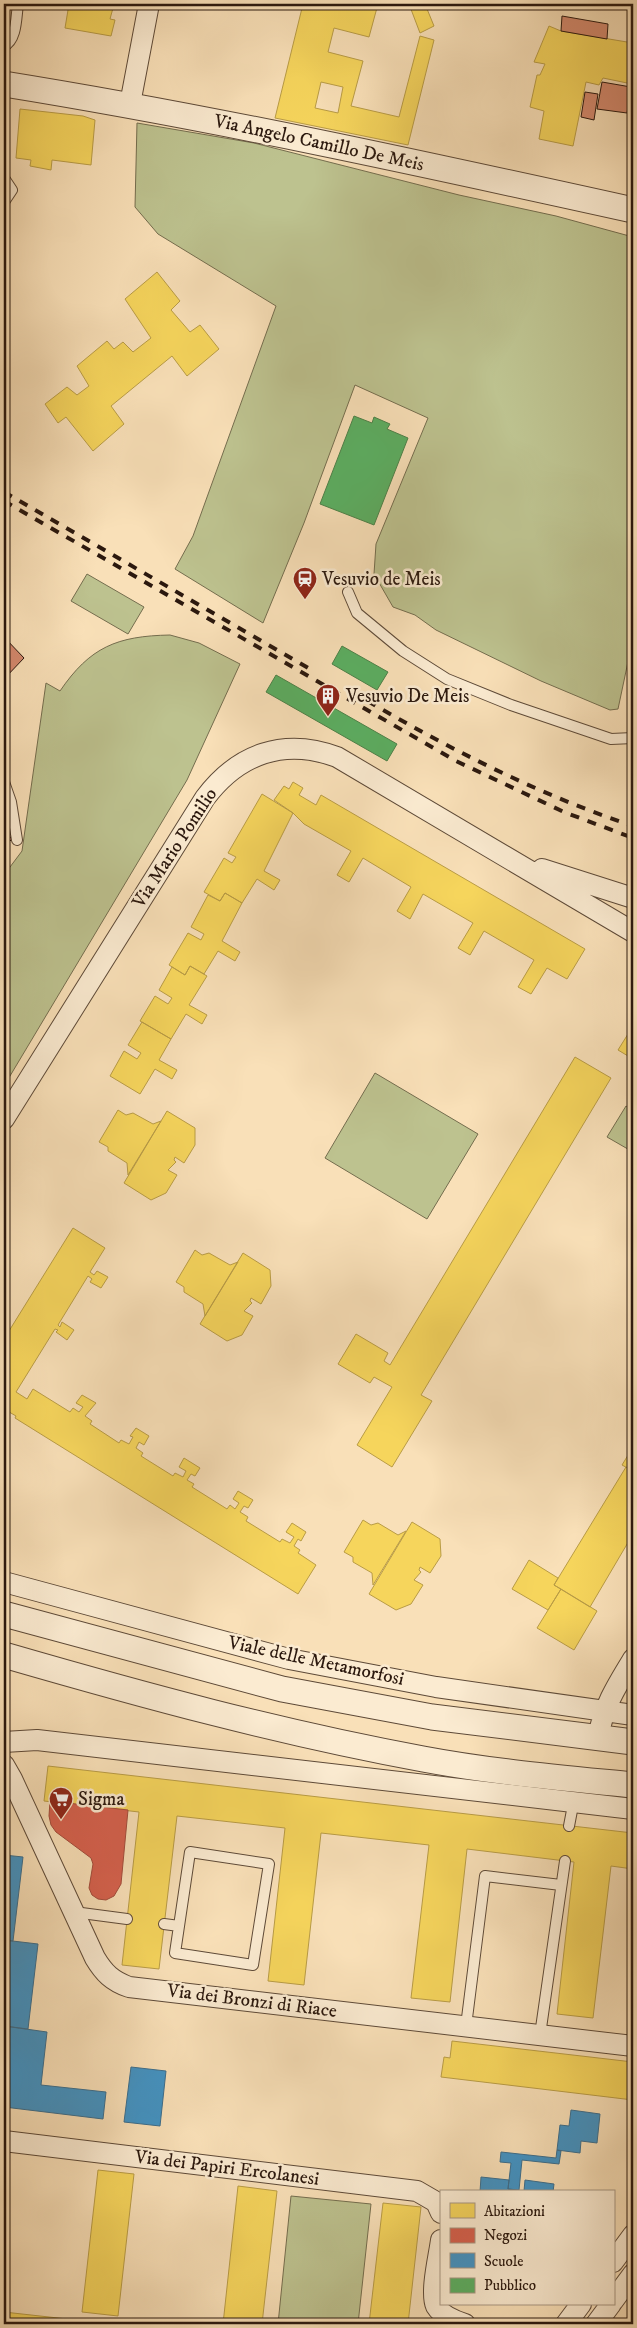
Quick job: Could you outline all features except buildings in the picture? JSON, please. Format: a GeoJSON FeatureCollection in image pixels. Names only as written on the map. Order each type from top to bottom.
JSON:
{"type":"FeatureCollection","features":[{"type":"Feature","properties":{"kind":"street"},"geometry":{"type":"LineString","coordinates":[[130,104],[149,4]]}},
{"type":"Feature","properties":{"kind":"street","name":"Via Angelo Camillo De Meis"},"geometry":{"type":"LineString","coordinates":[[4,84],[130,104],[444,168],[633,210]]}},
{"type":"Feature","properties":{"kind":"street","name":"Via Mario Pomilio"},"geometry":{"type":"LineString","coordinates":[[4,1118],[205,798],[225,773],[239,764],[270,751],[288,748],[307,748],[337,757],[633,932]]}},
{"type":"Feature","properties":{"kind":"street","name":"Via Mario Pomilio"},"geometry":{"type":"LineString","coordinates":[[485,844],[518,860],[548,871],[633,898]]}},
{"type":"Feature","properties":{"kind":"street","name":"Viale delle Metamorfosi"},"geometry":{"type":"LineString","coordinates":[[4,1582],[289,1659],[436,1687],[633,1715]]}},
{"type":"Feature","properties":{"kind":"street","name":"Viale delle Metamorfosi"},"geometry":{"type":"LineString","coordinates":[[4,1614],[282,1689],[432,1717],[633,1742]]}},
{"type":"Feature","properties":{"kind":"street"},"geometry":{"type":"LineString","coordinates":[[4,1655],[102,1684],[275,1727],[575,1790],[633,1809]]}},
{"type":"Feature","properties":{"kind":"street"},"geometry":{"type":"LineString","coordinates":[[598,1738],[604,1710],[633,1659]]}},
{"type":"Feature","properties":{"kind":"street"},"geometry":{"type":"LineString","coordinates":[[4,1742],[37,1740],[575,1790],[633,1785]]}},
{"type":"Feature","properties":{"kind":"street","name":"Via dei Bronzi di Riace"},"geometry":{"type":"LineString","coordinates":[[4,1765],[102,1970],[110,1978],[129,1987],[633,2046]]}},
{"type":"Feature","properties":{"kind":"street","name":"Via dei Papiri Ercolanesi"},"geometry":{"type":"LineString","coordinates":[[4,2141],[417,2191],[436,2202],[440,2211]]}},
{"type":"Feature","properties":{"kind":"street"},"geometry":{"type":"LineString","coordinates":[[614,2261],[633,2235]]}},
{"type":"Feature","properties":{"kind":"street"},"geometry":{"type":"LineString","coordinates":[[440,2248],[435,2286],[436,2305],[446,2316],[465,2324]]}},
{"type":"Feature","properties":{"kind":"street"},"geometry":{"type":"LineString","coordinates":[[614,2300],[633,2274]]}},
{"type":"Feature","properties":{"kind":"street"},"geometry":{"type":"LineString","coordinates":[[566,2324],[580,2306]]}},
{"type":"Feature","properties":{"kind":"street"},"geometry":{"type":"LineString","coordinates":[[596,2324],[610,2306]]}},
{"type":"Feature","properties":{"kind":"lane"},"geometry":{"type":"LineString","coordinates":[[4,46],[13,37],[18,4]]}},
{"type":"Feature","properties":{"kind":"lane"},"geometry":{"type":"LineString","coordinates":[[4,178],[12,190],[4,202]]}},
{"type":"Feature","properties":{"kind":"lane"},"geometry":{"type":"LineString","coordinates":[[348,592],[357,613],[403,652],[447,679],[511,705],[611,739],[633,738]]}},
{"type":"Feature","properties":{"kind":"lane"},"geometry":{"type":"LineString","coordinates":[[4,782],[11,802],[17,840]]}},
{"type":"Feature","properties":{"kind":"lane"},"geometry":{"type":"LineString","coordinates":[[570,1826],[575,1790]]}},
{"type":"Feature","properties":{"kind":"lane"},"geometry":{"type":"LineString","coordinates":[[190,1852],[269,1864],[254,1964],[177,1955],[175,1952],[178,1926],[190,1852]]}},
{"type":"Feature","properties":{"kind":"lane"},"geometry":{"type":"LineString","coordinates":[[540,2035],[565,1861]]}},
{"type":"Feature","properties":{"kind":"lane"},"geometry":{"type":"LineString","coordinates":[[466,2026],[485,1876],[561,1886]]}},
{"type":"Feature","properties":{"kind":"lane"},"geometry":{"type":"LineString","coordinates":[[74,1912],[127,1919]]}},
{"type":"Feature","properties":{"kind":"lane"},"geometry":{"type":"LineString","coordinates":[[164,1924],[178,1926]]}},
{"type":"Feature","properties":{"kind":"green space"},"geometry":{"type":"Polygon","coordinates":[[[137,123],[254,143],[459,195],[556,216],[633,237],[633,638],[618,709],[610,710],[541,681],[436,630],[415,615],[393,607],[374,574],[376,544],[428,418],[355,385],[304,523],[263,623],[175,569],[193,536],[276,306],[158,234],[135,207],[137,123]]]}},
{"type":"Feature","properties":{"kind":"green space"},"geometry":{"type":"Polygon","coordinates":[[[87,574],[144,607],[128,634],[71,601],[87,574]]]}},
{"type":"Feature","properties":{"kind":"green space"},"geometry":{"type":"Polygon","coordinates":[[[170,635],[199,643],[240,664],[187,780],[4,1086],[4,875],[22,851],[46,683],[60,691],[82,664],[106,647],[135,638],[170,635]]]}},
{"type":"Feature","properties":{"kind":"green space"},"geometry":{"type":"Polygon","coordinates":[[[375,1073],[478,1134],[427,1219],[325,1158],[375,1073]]]}},
{"type":"Feature","properties":{"kind":"green space"},"geometry":{"type":"Polygon","coordinates":[[[626,1106],[633,1110],[633,1152],[607,1137],[626,1106]]]}},
{"type":"Feature","properties":{"kind":"green space"},"geometry":{"type":"Polygon","coordinates":[[[291,2196],[371,2204],[358,2324],[278,2324],[291,2196]]]}},
{"type":"Feature","properties":{"kind":"railway"},"geometry":{"type":"LineString","coordinates":[[4,492],[310,669]]}},
{"type":"Feature","properties":{"kind":"railway"},"geometry":{"type":"LineString","coordinates":[[4,501],[456,761],[564,812],[633,838]]}},
{"type":"Feature","properties":{"kind":"railway"},"geometry":{"type":"LineString","coordinates":[[352,692],[454,749],[524,783],[560,799],[633,826]]}},
{"type":"Feature","properties":{"kind":"place","name":"Vesuvio de Meis"},"geometry":{"type":"Point","coordinates":[305,600]}},
{"type":"Feature","properties":{"kind":"place","name":"Vesuvio De Meis"},"geometry":{"type":"Point","coordinates":[328,717]}},
{"type":"Feature","properties":{"kind":"place","name":"Sigma"},"geometry":{"type":"Point","coordinates":[61,1820]}}]}
